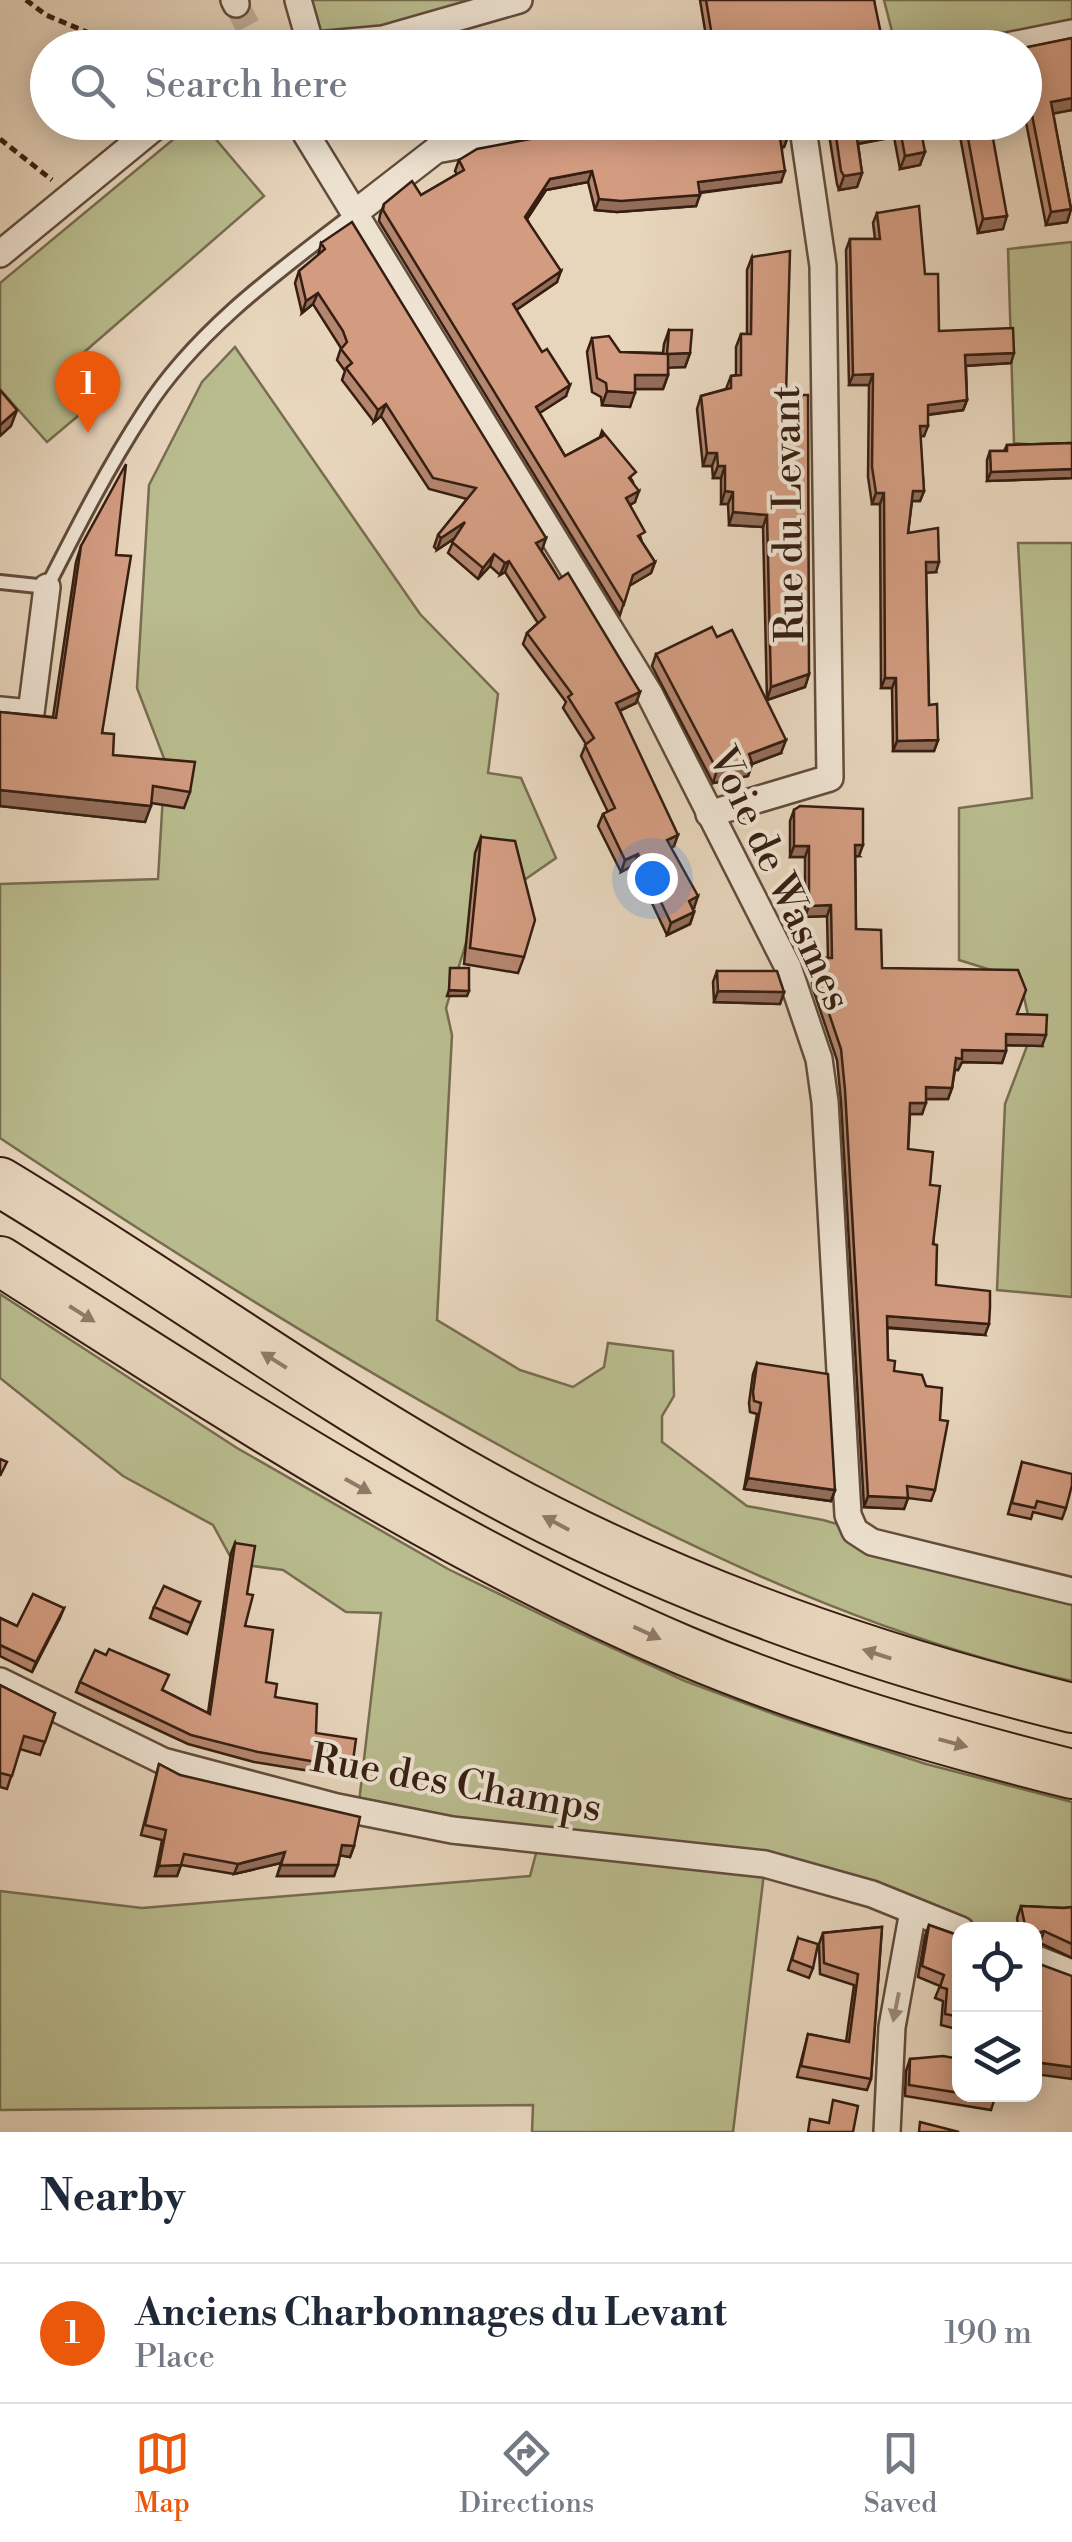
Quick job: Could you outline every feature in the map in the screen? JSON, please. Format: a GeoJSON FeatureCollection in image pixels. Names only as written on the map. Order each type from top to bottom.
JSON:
{"type":"FeatureCollection","features":[{"type":"Feature","properties":{"kind":"highway"},"geometry":{"type":"LineString","coordinates":[[0,1182],[352,1409],[586,1538],[708,1592],[837,1641],[960,1680],[1072,1708]]}},
{"type":"Feature","properties":{"kind":"highway"},"geometry":{"type":"LineString","coordinates":[[0,1262],[323,1466],[564,1595],[684,1650],[812,1699],[1072,1774]]}},
{"type":"Feature","properties":{"kind":"street"},"geometry":{"type":"LineString","coordinates":[[298,0],[307,30]]}},
{"type":"Feature","properties":{"kind":"street"},"geometry":{"type":"LineString","coordinates":[[415,30],[519,0]]}},
{"type":"Feature","properties":{"kind":"street"},"geometry":{"type":"LineString","coordinates":[[1042,38],[1072,32]]}},
{"type":"Feature","properties":{"kind":"street"},"geometry":{"type":"LineString","coordinates":[[0,254],[139,140]]}},
{"type":"Feature","properties":{"kind":"street","name":"Voie de Wasmes"},"geometry":{"type":"LineString","coordinates":[[310,140],[615,632],[788,967],[819,1059],[848,1515],[855,1530],[872,1542],[1072,1591]]}},
{"type":"Feature","properties":{"kind":"street"},"geometry":{"type":"LineString","coordinates":[[356,212],[436,150],[492,140]]}},
{"type":"Feature","properties":{"kind":"street","name":"Rue du Levant"},"geometry":{"type":"LineString","coordinates":[[709,814],[830,778],[823,266],[805,140]]}},
{"type":"Feature","properties":{"kind":"street"},"geometry":{"type":"LineString","coordinates":[[0,710],[32,713],[47,587]]}},
{"type":"Feature","properties":{"kind":"street","name":"Rue des Champs"},"geometry":{"type":"LineString","coordinates":[[0,1681],[163,1761],[337,1807],[452,1830],[765,1864],[825,1878],[952,1926]]}},
{"type":"Feature","properties":{"kind":"street"},"geometry":{"type":"LineString","coordinates":[[887,2132],[892,2026],[914,1911]]}},
{"type":"Feature","properties":{"kind":"street"},"geometry":{"type":"LineString","coordinates":[[1042,1961],[1072,1973]]}},
{"type":"Feature","properties":{"kind":"lane"},"geometry":{"type":"LineString","coordinates":[[0,582],[47,587],[145,410],[191,353],[265,282],[356,212]]}},
{"type":"Feature","properties":{"kind":"path"},"geometry":{"type":"LineString","coordinates":[[26,0],[46,14],[83,30]]}},
{"type":"Feature","properties":{"kind":"path"},"geometry":{"type":"LineString","coordinates":[[0,139],[69,195]]}},
{"type":"Feature","properties":{"kind":"green space"},"geometry":{"type":"Polygon","coordinates":[[[298,0],[519,0],[383,30],[306,30],[298,0]]]}},
{"type":"Feature","properties":{"kind":"green space"},"geometry":{"type":"Polygon","coordinates":[[[884,0],[1072,0],[1072,29],[1042,35],[1042,30],[892,30],[884,0]]]}},
{"type":"Feature","properties":{"kind":"green space"},"geometry":{"type":"Polygon","coordinates":[[[172,140],[216,140],[264,196],[82,354],[110,389],[47,442],[0,389],[0,283],[172,140]]]}},
{"type":"Feature","properties":{"kind":"green space"},"geometry":{"type":"Polygon","coordinates":[[[1072,242],[1072,448],[1014,443],[1008,249],[1072,242]]]}},
{"type":"Feature","properties":{"kind":"green space"},"geometry":{"type":"Polygon","coordinates":[[[235,347],[420,614],[498,694],[488,773],[521,778],[556,858],[475,914],[446,1008],[452,1035],[437,1320],[520,1370],[573,1387],[604,1367],[608,1343],[673,1351],[674,1396],[662,1416],[662,1442],[747,1506],[823,1520],[1072,1591],[1072,1681],[1002,1664],[866,1619],[734,1564],[605,1502],[334,1350],[0,1138],[0,884],[158,879],[165,761],[137,688],[149,485],[202,382],[235,347]]]}},
{"type":"Feature","properties":{"kind":"green space"},"geometry":{"type":"Polygon","coordinates":[[[1018,543],[1072,543],[1072,1297],[997,1290],[1005,1104],[1032,1033],[1020,979],[959,960],[959,808],[1032,798],[1018,543]]]}},
{"type":"Feature","properties":{"kind":"green space"},"geometry":{"type":"Polygon","coordinates":[[[0,1294],[237,1448],[448,1569],[573,1630],[685,1681],[782,1717],[926,1764],[1072,1802],[1072,1918],[952,1922],[952,1926],[765,1865],[733,2132],[532,2132],[533,2105],[0,2110],[0,1891],[142,1908],[530,1876],[539,1842],[358,1811],[381,1613],[346,1612],[283,1570],[253,1566],[230,1556],[213,1525],[123,1476],[0,1378],[0,1294]]]}},
{"type":"Feature","properties":{"kind":"building"},"geometry":{"type":"Polygon","coordinates":[[[706,0],[874,0],[880,30],[711,30],[706,0]]]}},
{"type":"Feature","properties":{"kind":"building"},"geometry":{"type":"Polygon","coordinates":[[[1072,38],[1072,98],[1051,102],[1071,209],[1051,212],[1037,140],[1042,140],[1042,44],[1072,38]]]}},
{"type":"Feature","properties":{"kind":"building"},"geometry":{"type":"Polygon","coordinates":[[[524,140],[780,140],[785,171],[698,182],[700,195],[621,201],[599,199],[592,171],[550,179],[525,217],[561,271],[513,304],[542,352],[547,349],[570,385],[536,407],[565,456],[603,436],[602,431],[636,472],[629,478],[639,491],[626,498],[645,532],[638,536],[655,562],[633,575],[624,604],[383,210],[384,204],[412,181],[421,195],[464,170],[459,160],[477,149],[524,140]]]}},
{"type":"Feature","properties":{"kind":"building"},"geometry":{"type":"Polygon","coordinates":[[[837,140],[857,140],[862,173],[844,176],[837,140]]]}},
{"type":"Feature","properties":{"kind":"building"},"geometry":{"type":"Polygon","coordinates":[[[902,140],[923,140],[925,152],[905,156],[902,140]]]}},
{"type":"Feature","properties":{"kind":"building"},"geometry":{"type":"Polygon","coordinates":[[[968,140],[993,140],[1007,216],[983,219],[968,140]]]}},
{"type":"Feature","properties":{"kind":"building"},"geometry":{"type":"Polygon","coordinates":[[[919,206],[925,274],[938,274],[939,331],[1013,328],[1014,353],[965,355],[967,400],[928,405],[928,426],[920,426],[924,491],[913,491],[908,533],[938,528],[939,562],[926,562],[926,566],[929,705],[937,704],[938,740],[897,741],[896,678],[885,678],[884,493],[876,493],[872,467],[873,374],[853,375],[850,239],[880,239],[877,213],[919,206]]]}},
{"type":"Feature","properties":{"kind":"building"},"geometry":{"type":"Polygon","coordinates":[[[352,222],[546,538],[536,543],[559,579],[568,573],[640,692],[616,703],[678,835],[667,840],[698,896],[689,901],[694,912],[671,923],[638,854],[625,860],[603,814],[615,808],[585,745],[594,738],[568,697],[572,694],[527,633],[545,617],[509,561],[505,563],[494,554],[483,568],[452,542],[465,522],[441,538],[438,535],[476,488],[433,478],[386,404],[378,410],[346,368],[352,363],[341,349],[347,342],[343,331],[318,293],[306,301],[299,271],[325,249],[321,243],[352,222]]]}},
{"type":"Feature","properties":{"kind":"building"},"geometry":{"type":"Polygon","coordinates":[[[790,251],[786,395],[808,395],[809,674],[771,687],[767,515],[733,512],[733,492],[725,491],[725,466],[718,466],[717,453],[707,453],[701,396],[731,388],[731,376],[741,375],[741,334],[751,334],[752,257],[790,251]]]}},
{"type":"Feature","properties":{"kind":"building"},"geometry":{"type":"Polygon","coordinates":[[[669,330],[692,330],[690,353],[668,354],[668,375],[635,375],[635,393],[607,391],[606,383],[597,378],[592,338],[609,336],[620,352],[667,354],[669,330]]]}},
{"type":"Feature","properties":{"kind":"building"},"geometry":{"type":"Polygon","coordinates":[[[0,390],[17,410],[0,425],[0,390]]]}},
{"type":"Feature","properties":{"kind":"building"},"geometry":{"type":"Polygon","coordinates":[[[1072,443],[1072,469],[991,472],[990,451],[1007,451],[1007,445],[1072,443]]]}},
{"type":"Feature","properties":{"kind":"building"},"geometry":{"type":"Polygon","coordinates":[[[126,464],[116,555],[131,556],[102,733],[114,734],[113,755],[195,762],[190,792],[153,786],[151,806],[0,790],[0,712],[56,718],[81,546],[126,464]]]}},
{"type":"Feature","properties":{"kind":"building"},"geometry":{"type":"Polygon","coordinates":[[[712,627],[717,637],[732,630],[786,740],[749,754],[752,763],[717,770],[656,654],[712,627]]]}},
{"type":"Feature","properties":{"kind":"building"},"geometry":{"type":"Polygon","coordinates":[[[800,806],[863,809],[863,845],[855,845],[856,929],[881,930],[882,968],[1018,970],[1026,990],[1017,1014],[1047,1015],[1046,1035],[1006,1034],[1006,1051],[962,1050],[962,1059],[956,1058],[952,1088],[926,1087],[926,1103],[910,1103],[908,1149],[933,1152],[930,1185],[940,1186],[933,1244],[937,1245],[936,1285],[990,1291],[990,1307],[989,1324],[887,1316],[888,1360],[895,1361],[894,1371],[922,1375],[926,1386],[942,1388],[940,1420],[948,1421],[935,1490],[907,1486],[908,1498],[868,1496],[841,1049],[816,975],[816,958],[832,958],[831,905],[809,906],[809,846],[794,846],[794,810],[800,806]]]}},
{"type":"Feature","properties":{"kind":"building"},"geometry":{"type":"Polygon","coordinates":[[[481,837],[515,841],[535,920],[524,957],[470,948],[481,837]]]}},
{"type":"Feature","properties":{"kind":"building"},"geometry":{"type":"Polygon","coordinates":[[[450,968],[469,968],[469,991],[449,990],[450,968]]]}},
{"type":"Feature","properties":{"kind":"building"},"geometry":{"type":"Polygon","coordinates":[[[717,971],[777,971],[784,992],[718,991],[717,971]]]}},
{"type":"Feature","properties":{"kind":"building"},"geometry":{"type":"Polygon","coordinates":[[[757,1363],[828,1374],[835,1490],[748,1478],[761,1403],[754,1401],[753,1392],[757,1363]]]}},
{"type":"Feature","properties":{"kind":"building"},"geometry":{"type":"Polygon","coordinates":[[[1022,1462],[1072,1474],[1066,1508],[1037,1501],[1035,1508],[1012,1503],[1022,1462]]]}},
{"type":"Feature","properties":{"kind":"building"},"geometry":{"type":"Polygon","coordinates":[[[235,1543],[255,1546],[247,1594],[253,1595],[245,1626],[273,1630],[266,1682],[277,1684],[275,1697],[317,1704],[316,1733],[356,1739],[352,1768],[258,1752],[191,1735],[80,1682],[95,1650],[106,1655],[109,1649],[169,1675],[162,1690],[210,1714],[235,1543]]]}},
{"type":"Feature","properties":{"kind":"building"},"geometry":{"type":"Polygon","coordinates":[[[164,1586],[200,1602],[191,1623],[154,1607],[164,1586]]]}},
{"type":"Feature","properties":{"kind":"building"},"geometry":{"type":"Polygon","coordinates":[[[33,1594],[64,1608],[36,1662],[0,1645],[0,1618],[17,1626],[33,1594]]]}},
{"type":"Feature","properties":{"kind":"building"},"geometry":{"type":"Polygon","coordinates":[[[0,1685],[55,1713],[45,1742],[24,1736],[12,1776],[0,1773],[0,1685]]]}},
{"type":"Feature","properties":{"kind":"building"},"geometry":{"type":"Polygon","coordinates":[[[159,1764],[180,1775],[360,1817],[354,1846],[342,1845],[338,1865],[281,1865],[285,1852],[238,1864],[184,1854],[181,1865],[159,1866],[166,1830],[145,1825],[159,1764]]]}},
{"type":"Feature","properties":{"kind":"building"},"geometry":{"type":"Polygon","coordinates":[[[1021,1906],[1072,1907],[1072,1944],[1042,1932],[1042,1922],[1024,1922],[1021,1906]]]}},
{"type":"Feature","properties":{"kind":"building"},"geometry":{"type":"Polygon","coordinates":[[[929,1925],[952,1933],[952,2015],[945,2014],[947,1989],[940,1987],[944,1975],[922,1966],[929,1925]]]}},
{"type":"Feature","properties":{"kind":"building"},"geometry":{"type":"Polygon","coordinates":[[[882,1927],[871,2079],[801,2066],[808,2034],[849,2042],[858,1974],[824,1963],[823,1933],[882,1927]]]}},
{"type":"Feature","properties":{"kind":"building"},"geometry":{"type":"Polygon","coordinates":[[[798,1938],[818,1944],[813,1968],[792,1960],[798,1938]]]}},
{"type":"Feature","properties":{"kind":"building"},"geometry":{"type":"Polygon","coordinates":[[[1042,1965],[1072,1976],[1072,2067],[1042,2063],[1042,1965]]]}},
{"type":"Feature","properties":{"kind":"building"},"geometry":{"type":"Polygon","coordinates":[[[952,2058],[952,2092],[909,2085],[910,2059],[952,2058]]]}},
{"type":"Feature","properties":{"kind":"building"},"geometry":{"type":"Polygon","coordinates":[[[833,2100],[858,2106],[853,2132],[808,2132],[810,2119],[829,2123],[833,2100]]]}},
{"type":"Feature","properties":{"kind":"building"},"geometry":{"type":"Polygon","coordinates":[[[920,2122],[959,2132],[919,2132],[920,2122]]]}},
{"type":"Feature","properties":{"kind":"tunnel"},"geometry":{"type":"LineString","coordinates":[[236,4],[250,30]]}},
{"type":"Feature","properties":{"kind":"place","name":"Anciens Charbonnages du Levant"},"geometry":{"type":"Point","coordinates":[88,433]}}]}
